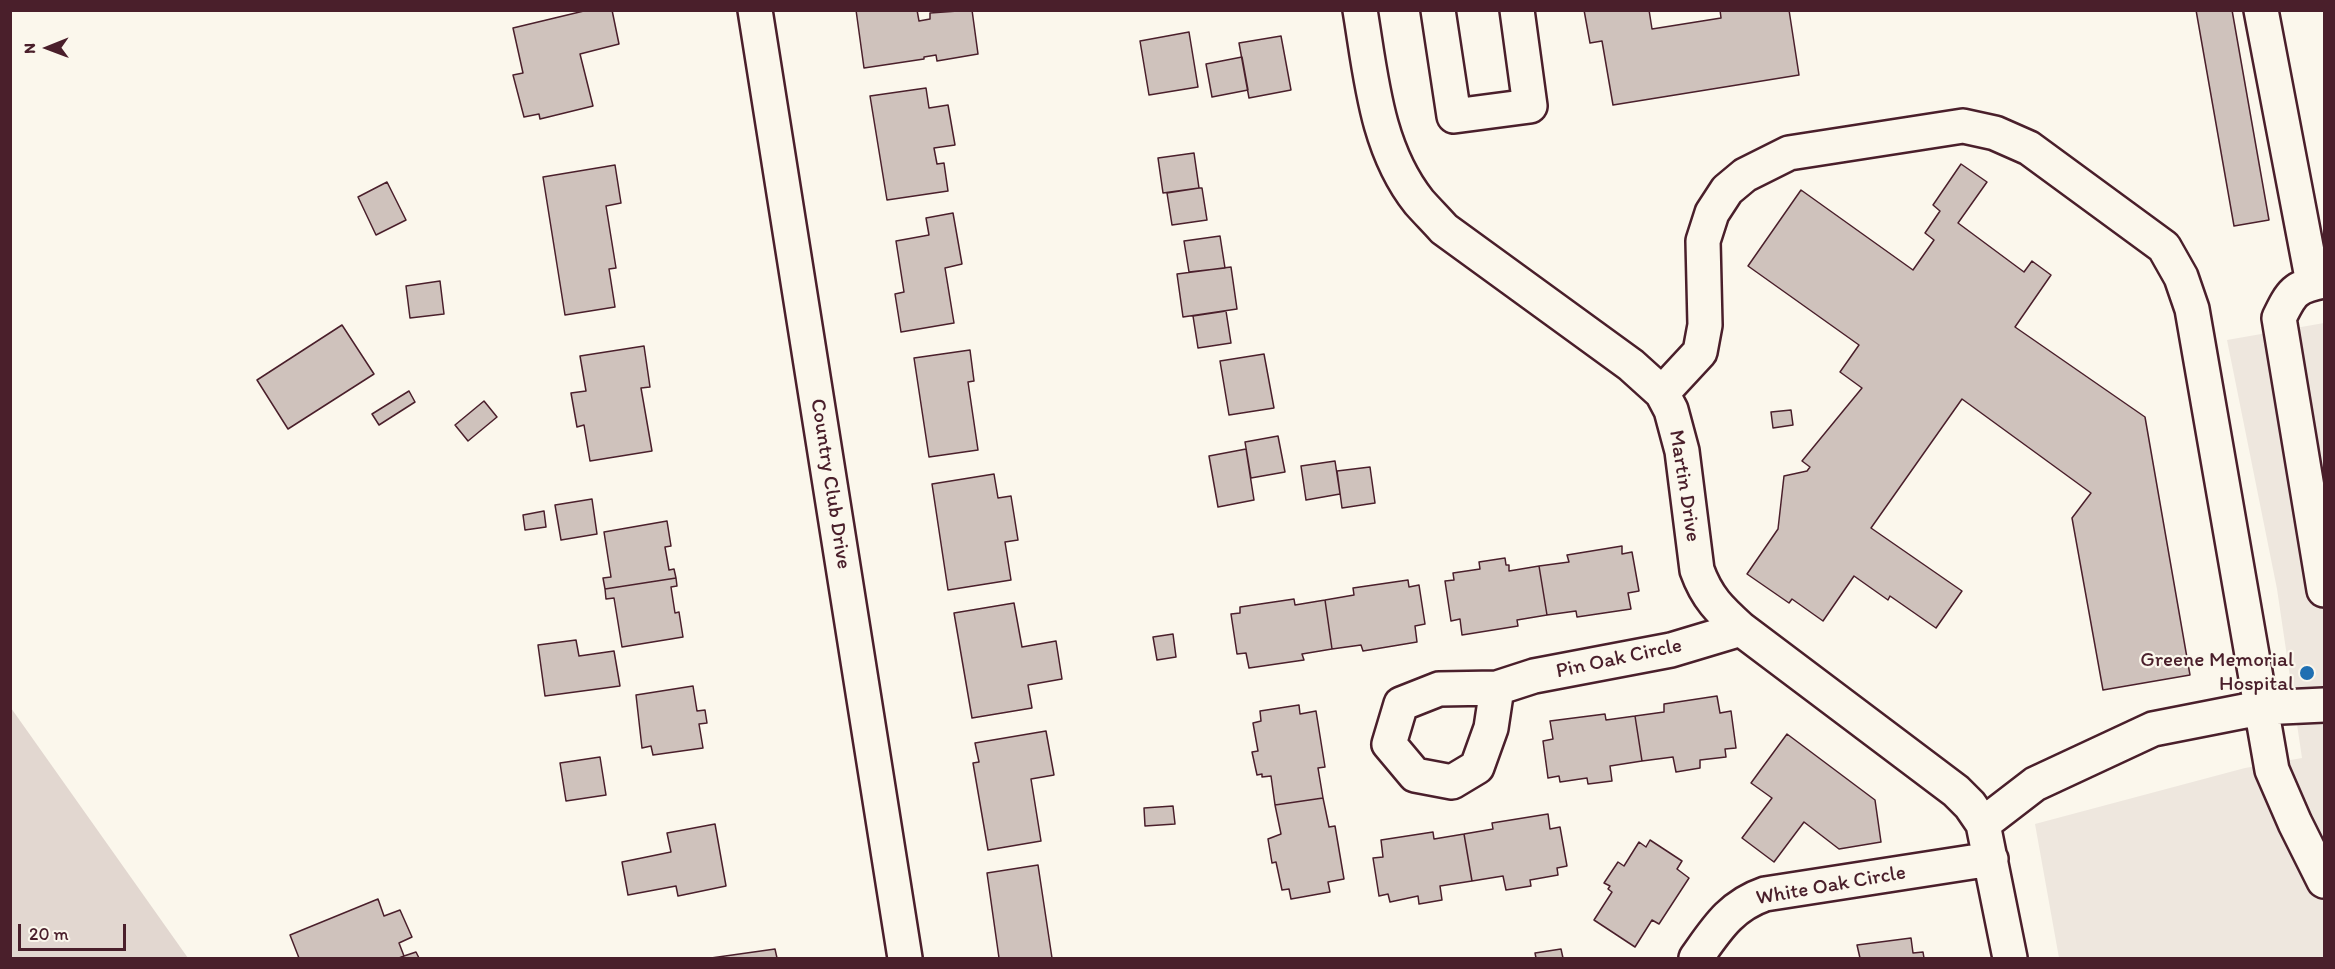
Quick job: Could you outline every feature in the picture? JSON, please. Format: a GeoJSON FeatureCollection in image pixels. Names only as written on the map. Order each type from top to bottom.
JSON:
{"type":"FeatureCollection","features":[{"type":"Feature","properties":{"kind":"street","name":"Country Club Drive"},"geometry":{"type":"LineString","coordinates":[[755,10],[905,958]]}},
{"type":"Feature","properties":{"kind":"street","name":"Martin Drive"},"geometry":{"type":"LineString","coordinates":[[1360,10],[1376,111],[1398,168],[1418,201],[1444,229],[1632,366],[1662,393],[1671,410],[1682,451],[1697,570],[1704,589],[1717,606],[1742,628],[1956,791],[1983,824],[2010,958]]}},
{"type":"Feature","properties":{"kind":"street"},"geometry":{"type":"LineString","coordinates":[[1437,10],[1454,116],[1530,106],[1517,10]]}},
{"type":"Feature","properties":{"kind":"street"},"geometry":{"type":"LineString","coordinates":[[2261,10],[2319,282],[2290,294],[2279,318],[2325,590]]}},
{"type":"Feature","properties":{"kind":"street"},"geometry":{"type":"LineString","coordinates":[[1662,393],[1700,352],[1705,325],[1703,241],[1712,213],[1727,190],[1746,175],[1789,153],[1963,126],[1995,133],[2029,148],[2164,247],[2181,277],[2192,309],[2272,770],[2310,820],[2325,882]]}},
{"type":"Feature","properties":{"kind":"street","name":"Pin Oak Circle"},"geometry":{"type":"LineString","coordinates":[[1497,688],[1534,676],[1671,650],[1742,628]]}},
{"type":"Feature","properties":{"kind":"street"},"geometry":{"type":"LineString","coordinates":[[1983,824],[2036,784],[2153,729],[2260,708],[2325,705]]}},
{"type":"Feature","properties":{"kind":"street","name":"White Oak Circle"},"geometry":{"type":"LineString","coordinates":[[1696,958],[1723,921],[1748,900],[1765,894],[1991,859]]}},
{"type":"Feature","properties":{"kind":"shaded area","name":"Greene Memorial Hospital"},"geometry":{"type":"Polygon","coordinates":[[[2324,323],[2324,958],[2059,958],[2035,824],[2245,768],[2302,758],[2277,589],[2227,340],[2324,323]]]}},
{"type":"Feature","properties":{"kind":"shaded area"},"geometry":{"type":"Polygon","coordinates":[[[11,708],[188,958],[11,958],[11,708]]]}},
{"type":"Feature","properties":{"kind":"building"},"geometry":{"type":"Polygon","coordinates":[[[588,10],[612,10],[619,44],[580,54],[593,106],[540,119],[539,114],[524,117],[513,75],[523,73],[513,28],[588,10]]]}},
{"type":"Feature","properties":{"kind":"building"},"geometry":{"type":"Polygon","coordinates":[[[856,10],[917,10],[919,21],[930,19],[930,13],[972,10],[978,54],[937,61],[936,55],[924,57],[924,59],[864,68],[856,10]]]}},
{"type":"Feature","properties":{"kind":"building"},"geometry":{"type":"Polygon","coordinates":[[[1584,10],[1649,10],[1652,29],[1721,18],[1720,10],[1789,10],[1799,75],[1613,105],[1602,41],[1590,43],[1584,10]]]}},
{"type":"Feature","properties":{"kind":"building"},"geometry":{"type":"Polygon","coordinates":[[[2196,10],[2232,10],[2269,220],[2234,226],[2196,10]]]}},
{"type":"Feature","properties":{"kind":"building"},"geometry":{"type":"Polygon","coordinates":[[[1189,32],[1198,87],[1149,95],[1140,41],[1189,32]]]}},
{"type":"Feature","properties":{"kind":"building"},"geometry":{"type":"Polygon","coordinates":[[[1281,36],[1291,90],[1249,98],[1239,43],[1281,36]]]}},
{"type":"Feature","properties":{"kind":"building"},"geometry":{"type":"Polygon","coordinates":[[[1242,57],[1248,90],[1212,97],[1206,64],[1242,57]]]}},
{"type":"Feature","properties":{"kind":"building"},"geometry":{"type":"Polygon","coordinates":[[[926,88],[929,108],[948,105],[955,145],[934,148],[937,164],[944,163],[948,191],[887,200],[870,96],[926,88]]]}},
{"type":"Feature","properties":{"kind":"building"},"geometry":{"type":"Polygon","coordinates":[[[1194,153],[1199,188],[1163,193],[1158,158],[1194,153]]]}},
{"type":"Feature","properties":{"kind":"building"},"geometry":{"type":"Polygon","coordinates":[[[1961,164],[1987,182],[1958,223],[2024,272],[2032,261],[2051,275],[2015,327],[2145,417],[2190,675],[2103,690],[2072,518],[2091,493],[1962,399],[1871,528],[1962,591],[1936,628],[1890,596],[1888,600],[1854,576],[1823,621],[1792,599],[1789,603],[1747,574],[1778,529],[1784,476],[1807,471],[1810,467],[1802,461],[1862,388],[1840,372],[1859,345],[1748,266],[1801,190],[1913,270],[1934,240],[1925,233],[1940,211],[1933,205],[1961,164]]]}},
{"type":"Feature","properties":{"kind":"building"},"geometry":{"type":"Polygon","coordinates":[[[615,165],[621,203],[606,206],[616,268],[609,269],[615,307],[565,315],[543,177],[615,165]]]}},
{"type":"Feature","properties":{"kind":"building"},"geometry":{"type":"Polygon","coordinates":[[[387,182],[406,220],[376,235],[358,197],[387,182]]]}},
{"type":"Feature","properties":{"kind":"building"},"geometry":{"type":"Polygon","coordinates":[[[1202,188],[1207,220],[1172,225],[1167,193],[1202,188]]]}},
{"type":"Feature","properties":{"kind":"building"},"geometry":{"type":"Polygon","coordinates":[[[953,213],[962,264],[945,268],[954,323],[901,332],[895,294],[904,292],[896,241],[929,235],[926,218],[953,213]]]}},
{"type":"Feature","properties":{"kind":"building"},"geometry":{"type":"Polygon","coordinates":[[[1220,236],[1225,268],[1189,272],[1184,241],[1220,236]]]}},
{"type":"Feature","properties":{"kind":"building"},"geometry":{"type":"Polygon","coordinates":[[[1231,267],[1237,309],[1183,317],[1177,274],[1231,267]]]}},
{"type":"Feature","properties":{"kind":"building"},"geometry":{"type":"Polygon","coordinates":[[[440,281],[444,314],[410,318],[406,286],[440,281]]]}},
{"type":"Feature","properties":{"kind":"building"},"geometry":{"type":"Polygon","coordinates":[[[1226,311],[1231,343],[1198,348],[1193,316],[1226,311]]]}},
{"type":"Feature","properties":{"kind":"building"},"geometry":{"type":"Polygon","coordinates":[[[342,325],[374,374],[288,429],[257,380],[342,325]]]}},
{"type":"Feature","properties":{"kind":"building"},"geometry":{"type":"Polygon","coordinates":[[[644,346],[650,387],[641,388],[652,451],[590,461],[584,425],[577,427],[571,393],[586,391],[580,356],[644,346]]]}},
{"type":"Feature","properties":{"kind":"building"},"geometry":{"type":"Polygon","coordinates":[[[970,350],[974,381],[968,382],[978,450],[929,457],[914,358],[970,350]]]}},
{"type":"Feature","properties":{"kind":"building"},"geometry":{"type":"Polygon","coordinates":[[[1264,354],[1274,408],[1229,415],[1220,361],[1264,354]]]}},
{"type":"Feature","properties":{"kind":"building"},"geometry":{"type":"Polygon","coordinates":[[[409,391],[415,402],[379,425],[372,414],[409,391]]]}},
{"type":"Feature","properties":{"kind":"building"},"geometry":{"type":"Polygon","coordinates":[[[484,401],[497,417],[468,441],[455,425],[484,401]]]}},
{"type":"Feature","properties":{"kind":"building"},"geometry":{"type":"Polygon","coordinates":[[[1791,410],[1793,425],[1773,428],[1771,412],[1791,410]]]}},
{"type":"Feature","properties":{"kind":"building"},"geometry":{"type":"Polygon","coordinates":[[[1278,436],[1285,472],[1251,478],[1245,442],[1278,436]]]}},
{"type":"Feature","properties":{"kind":"building"},"geometry":{"type":"Polygon","coordinates":[[[1246,449],[1254,500],[1218,507],[1209,456],[1246,449]]]}},
{"type":"Feature","properties":{"kind":"building"},"geometry":{"type":"Polygon","coordinates":[[[1335,461],[1340,494],[1306,500],[1301,466],[1335,461]]]}},
{"type":"Feature","properties":{"kind":"building"},"geometry":{"type":"Polygon","coordinates":[[[1370,467],[1375,503],[1342,508],[1337,471],[1370,467]]]}},
{"type":"Feature","properties":{"kind":"building"},"geometry":{"type":"Polygon","coordinates":[[[994,474],[998,498],[1011,496],[1018,540],[1005,542],[1011,580],[948,590],[932,484],[994,474]]]}},
{"type":"Feature","properties":{"kind":"building"},"geometry":{"type":"Polygon","coordinates":[[[592,499],[597,534],[561,540],[555,505],[592,499]]]}},
{"type":"Feature","properties":{"kind":"building"},"geometry":{"type":"Polygon","coordinates":[[[544,511],[546,527],[525,530],[523,515],[544,511]]]}},
{"type":"Feature","properties":{"kind":"building"},"geometry":{"type":"Polygon","coordinates":[[[667,521],[671,546],[665,547],[669,570],[674,569],[676,578],[605,589],[603,578],[611,577],[604,532],[667,521]]]}},
{"type":"Feature","properties":{"kind":"building"},"geometry":{"type":"Polygon","coordinates":[[[1622,546],[1622,554],[1632,552],[1639,591],[1628,593],[1631,609],[1577,617],[1576,611],[1547,615],[1539,566],[1569,562],[1567,555],[1622,546]]]}},
{"type":"Feature","properties":{"kind":"building"},"geometry":{"type":"Polygon","coordinates":[[[1505,558],[1509,571],[1539,566],[1547,615],[1517,620],[1518,626],[1462,635],[1460,619],[1451,621],[1445,581],[1454,580],[1453,573],[1480,569],[1479,562],[1505,558]]]}},
{"type":"Feature","properties":{"kind":"building"},"geometry":{"type":"Polygon","coordinates":[[[676,578],[677,586],[671,587],[675,613],[679,612],[683,637],[622,647],[614,598],[606,599],[605,589],[676,578]]]}},
{"type":"Feature","properties":{"kind":"building"},"geometry":{"type":"Polygon","coordinates":[[[1408,580],[1409,587],[1419,585],[1425,624],[1415,626],[1417,642],[1363,651],[1361,645],[1332,649],[1325,600],[1354,595],[1353,588],[1408,580]]]}},
{"type":"Feature","properties":{"kind":"building"},"geometry":{"type":"Polygon","coordinates":[[[1294,599],[1295,605],[1325,600],[1332,649],[1302,654],[1304,660],[1249,668],[1246,653],[1237,654],[1231,614],[1240,613],[1240,607],[1294,599]]]}},
{"type":"Feature","properties":{"kind":"building"},"geometry":{"type":"Polygon","coordinates":[[[1014,603],[1022,647],[1056,641],[1062,679],[1028,685],[1032,708],[972,718],[954,613],[1014,603]]]}},
{"type":"Feature","properties":{"kind":"building"},"geometry":{"type":"Polygon","coordinates":[[[1173,634],[1176,657],[1157,660],[1153,637],[1173,634]]]}},
{"type":"Feature","properties":{"kind":"building"},"geometry":{"type":"Polygon","coordinates":[[[576,640],[579,656],[614,651],[620,686],[545,696],[538,645],[576,640]]]}},
{"type":"Feature","properties":{"kind":"building"},"geometry":{"type":"Polygon","coordinates":[[[693,686],[697,711],[705,710],[707,723],[699,724],[703,748],[653,755],[651,746],[642,748],[636,695],[693,686]]]}},
{"type":"Feature","properties":{"kind":"building"},"geometry":{"type":"Polygon","coordinates":[[[1717,696],[1720,713],[1731,711],[1736,748],[1725,749],[1726,757],[1700,760],[1700,768],[1676,772],[1673,757],[1642,761],[1635,716],[1664,712],[1664,704],[1717,696]]]}},
{"type":"Feature","properties":{"kind":"building"},"geometry":{"type":"Polygon","coordinates":[[[1299,705],[1300,714],[1316,711],[1325,767],[1318,768],[1323,798],[1275,805],[1271,776],[1257,775],[1252,752],[1258,751],[1253,723],[1261,721],[1260,711],[1299,705]]]}},
{"type":"Feature","properties":{"kind":"building"},"geometry":{"type":"Polygon","coordinates":[[[1605,714],[1606,720],[1635,716],[1642,761],[1610,766],[1612,781],[1588,784],[1587,778],[1560,782],[1559,776],[1548,778],[1543,741],[1553,739],[1550,721],[1605,714]]]}},
{"type":"Feature","properties":{"kind":"building"},"geometry":{"type":"Polygon","coordinates":[[[1046,731],[1054,775],[1031,779],[1041,841],[988,850],[973,763],[979,762],[975,743],[1046,731]]]}},
{"type":"Feature","properties":{"kind":"building"},"geometry":{"type":"Polygon","coordinates":[[[1787,734],[1875,800],[1881,842],[1839,849],[1804,822],[1774,862],[1742,838],[1772,798],[1751,783],[1787,734]]]}},
{"type":"Feature","properties":{"kind":"building"},"geometry":{"type":"Polygon","coordinates":[[[600,757],[606,795],[566,801],[560,763],[600,757]]]}},
{"type":"Feature","properties":{"kind":"building"},"geometry":{"type":"Polygon","coordinates":[[[1323,798],[1329,827],[1335,826],[1344,879],[1328,882],[1330,892],[1291,899],[1289,889],[1282,890],[1276,862],[1272,863],[1268,839],[1281,834],[1275,805],[1323,798]]]}},
{"type":"Feature","properties":{"kind":"building"},"geometry":{"type":"Polygon","coordinates":[[[1173,806],[1175,824],[1145,826],[1144,808],[1173,806]]]}},
{"type":"Feature","properties":{"kind":"building"},"geometry":{"type":"Polygon","coordinates":[[[1548,814],[1550,829],[1560,827],[1567,866],[1557,868],[1558,875],[1530,880],[1531,886],[1506,890],[1503,876],[1472,881],[1464,834],[1493,829],[1492,823],[1548,814]]]}},
{"type":"Feature","properties":{"kind":"building"},"geometry":{"type":"Polygon","coordinates":[[[715,824],[726,886],[678,896],[676,886],[628,895],[622,862],[671,852],[667,833],[715,824]]]}},
{"type":"Feature","properties":{"kind":"building"},"geometry":{"type":"Polygon","coordinates":[[[1433,832],[1434,839],[1464,834],[1472,881],[1440,886],[1442,900],[1419,904],[1418,896],[1390,902],[1388,894],[1379,896],[1373,858],[1383,857],[1381,840],[1433,832]]]}},
{"type":"Feature","properties":{"kind":"building"},"geometry":{"type":"Polygon","coordinates":[[[1650,840],[1682,861],[1677,869],[1689,878],[1659,924],[1652,920],[1635,947],[1594,920],[1612,892],[1608,889],[1610,886],[1604,883],[1618,862],[1624,866],[1639,842],[1646,847],[1650,840]]]}},
{"type":"Feature","properties":{"kind":"building"},"geometry":{"type":"Polygon","coordinates":[[[1038,865],[1052,958],[999,958],[987,873],[1038,865]]]}},
{"type":"Feature","properties":{"kind":"building"},"geometry":{"type":"Polygon","coordinates":[[[378,899],[384,916],[400,910],[412,937],[399,943],[404,956],[399,958],[299,958],[290,935],[378,899]]]}},
{"type":"Feature","properties":{"kind":"building"},"geometry":{"type":"Polygon","coordinates":[[[1911,938],[1913,953],[1923,952],[1924,958],[1860,958],[1857,945],[1911,938]]]}},
{"type":"Feature","properties":{"kind":"building"},"geometry":{"type":"Polygon","coordinates":[[[775,949],[777,958],[711,958],[775,949]]]}},
{"type":"Feature","properties":{"kind":"building"},"geometry":{"type":"Polygon","coordinates":[[[1561,949],[1563,958],[1536,958],[1535,953],[1561,949]]]}},
{"type":"Feature","properties":{"kind":"building"},"geometry":{"type":"Polygon","coordinates":[[[416,952],[419,958],[399,958],[404,956],[416,952]]]}},
{"type":"Feature","properties":{"kind":"place","name":"Greene Memorial Hospital"},"geometry":{"type":"Point","coordinates":[2307,673]}}]}
